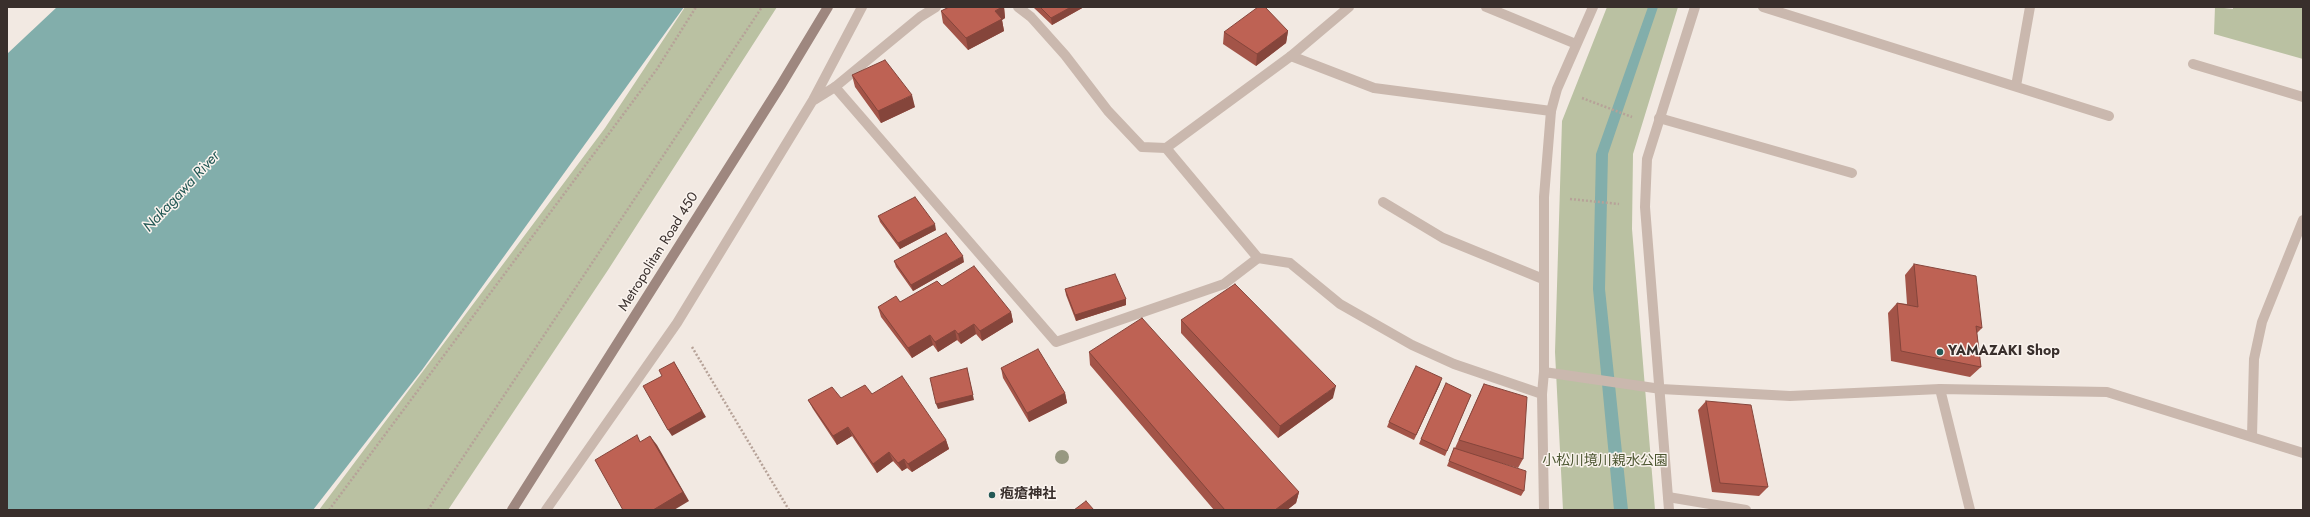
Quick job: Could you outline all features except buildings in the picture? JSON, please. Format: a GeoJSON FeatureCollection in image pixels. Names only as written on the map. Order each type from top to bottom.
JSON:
{"type":"FeatureCollection","features":[{"type":"Feature","properties":{"kind":"main road","name":"Metropolitan Road 450"},"geometry":{"type":"LineString","coordinates":[[512,510],[781,85],[828,7]]}},
{"type":"Feature","properties":{"kind":"street"},"geometry":{"type":"LineString","coordinates":[[546,510],[677,324],[813,100],[862,7]]}},
{"type":"Feature","properties":{"kind":"street"},"geometry":{"type":"LineString","coordinates":[[813,100],[834,87],[920,17],[936,7]]}},
{"type":"Feature","properties":{"kind":"street"},"geometry":{"type":"LineString","coordinates":[[1018,7],[1031,17],[1065,55],[1108,111],[1142,147],[1166,148],[1292,56],[1349,7]]}},
{"type":"Feature","properties":{"kind":"street"},"geometry":{"type":"LineString","coordinates":[[1486,7],[1576,44]]}},
{"type":"Feature","properties":{"kind":"street"},"geometry":{"type":"LineString","coordinates":[[1544,510],[1542,394],[1544,372],[1544,197],[1551,111],[1557,89],[1593,7]]}},
{"type":"Feature","properties":{"kind":"street"},"geometry":{"type":"LineString","coordinates":[[1669,510],[1661,389],[1645,207],[1647,159],[1657,122],[1695,7]]}},
{"type":"Feature","properties":{"kind":"street"},"geometry":{"type":"LineString","coordinates":[[1763,7],[2109,116]]}},
{"type":"Feature","properties":{"kind":"street"},"geometry":{"type":"LineString","coordinates":[[2016,86],[2030,7]]}},
{"type":"Feature","properties":{"kind":"street"},"geometry":{"type":"LineString","coordinates":[[1292,56],[1374,88],[1551,111]]}},
{"type":"Feature","properties":{"kind":"street"},"geometry":{"type":"LineString","coordinates":[[2194,64],[2303,97]]}},
{"type":"Feature","properties":{"kind":"street"},"geometry":{"type":"LineString","coordinates":[[834,87],[1056,342],[1224,284],[1258,258]]}},
{"type":"Feature","properties":{"kind":"street"},"geometry":{"type":"LineString","coordinates":[[1657,122],[1852,173]]}},
{"type":"Feature","properties":{"kind":"street"},"geometry":{"type":"LineString","coordinates":[[1166,148],[1258,258],[1290,263],[1340,304],[1412,345],[1454,364],[1542,394]]}},
{"type":"Feature","properties":{"kind":"street"},"geometry":{"type":"LineString","coordinates":[[1383,202],[1443,238],[1543,279]]}},
{"type":"Feature","properties":{"kind":"street"},"geometry":{"type":"LineString","coordinates":[[2252,436],[2254,359],[2262,322],[2303,220]]}},
{"type":"Feature","properties":{"kind":"street"},"geometry":{"type":"LineString","coordinates":[[1544,372],[1661,389],[1790,396],[1940,389],[2107,392],[2303,453]]}},
{"type":"Feature","properties":{"kind":"street"},"geometry":{"type":"LineString","coordinates":[[1940,389],[1970,510]]}},
{"type":"Feature","properties":{"kind":"street"},"geometry":{"type":"LineString","coordinates":[[1668,497],[1746,510]]}},
{"type":"Feature","properties":{"kind":"path"},"geometry":{"type":"LineString","coordinates":[[329,510],[657,69],[696,7]]}},
{"type":"Feature","properties":{"kind":"path"},"geometry":{"type":"LineString","coordinates":[[428,510],[762,7]]}},
{"type":"Feature","properties":{"kind":"path"},"geometry":{"type":"LineString","coordinates":[[1557,89],[1657,122]]}},
{"type":"Feature","properties":{"kind":"path"},"geometry":{"type":"LineString","coordinates":[[1544,197],[1645,207]]}},
{"type":"Feature","properties":{"kind":"path"},"geometry":{"type":"LineString","coordinates":[[677,324],[789,510]]}},
{"type":"Feature","properties":{"kind":"green space"},"geometry":{"type":"Polygon","coordinates":[[[685,7],[777,7],[608,270],[448,510],[319,510],[605,128],[685,7]]]}},
{"type":"Feature","properties":{"kind":"green space","name":"小松川境川親水公園"},"geometry":{"type":"Polygon","coordinates":[[[1607,7],[1678,7],[1633,154],[1632,229],[1655,510],[1563,510],[1555,352],[1562,121],[1607,7]]]}},
{"type":"Feature","properties":{"kind":"green space"},"geometry":{"type":"Polygon","coordinates":[[[2215,7],[2233,9],[2233,7],[2303,7],[2303,59],[2214,34],[2215,7]]]}},
{"type":"Feature","properties":{"kind":"water","name":"Nakagawa River"},"geometry":{"type":"Polygon","coordinates":[[[57,7],[684,7],[422,370],[313,510],[7,510],[7,54],[57,7]]]}},
{"type":"Feature","properties":{"kind":"waterway"},"geometry":{"type":"LineString","coordinates":[[1621,510],[1599,289],[1602,154],[1653,7]]}},
{"type":"Feature","properties":{"kind":"place","name":"YAMAZAKI Shop"},"geometry":{"type":"Point","coordinates":[1940,352]}},
{"type":"Feature","properties":{"kind":"place","name":"疱瘡神社"},"geometry":{"type":"Point","coordinates":[992,495]}}]}
